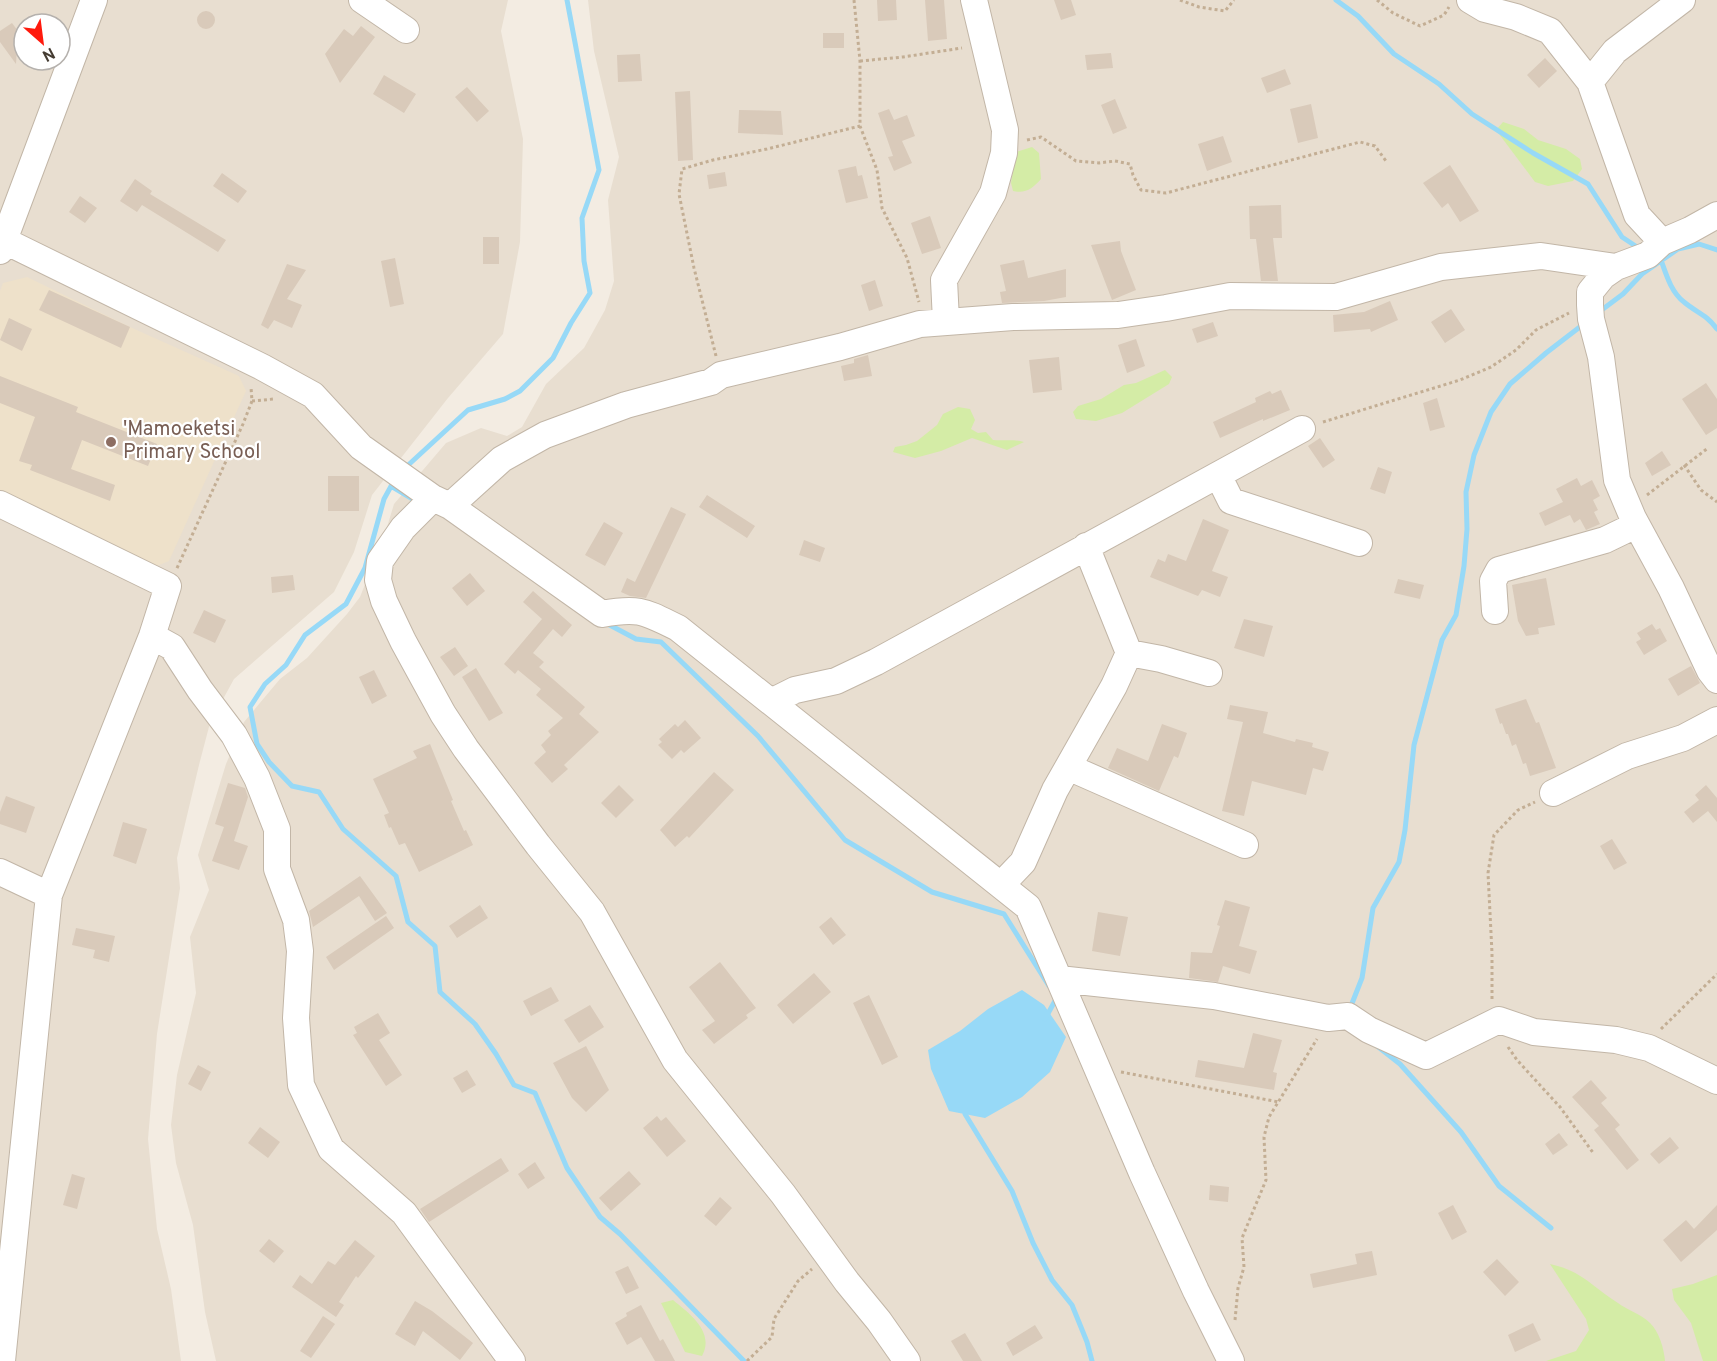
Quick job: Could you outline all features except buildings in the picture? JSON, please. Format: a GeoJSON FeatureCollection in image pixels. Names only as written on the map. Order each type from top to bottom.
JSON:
{"type":"FeatureCollection","features":[{"type":"Feature","properties":{"kind":"street"},"geometry":{"type":"LineString","coordinates":[[362,0],[406,30]]}},
{"type":"Feature","properties":{"kind":"street"},"geometry":{"type":"LineString","coordinates":[[946,321],[944,280],[993,194],[1004,153],[1005,130],[974,0]]}},
{"type":"Feature","properties":{"kind":"street"},"geometry":{"type":"LineString","coordinates":[[1470,0],[1485,9],[1516,17],[1550,31],[1590,82],[1637,215],[1662,242]]}},
{"type":"Feature","properties":{"kind":"street"},"geometry":{"type":"LineString","coordinates":[[1590,82],[1615,51],[1682,0]]}},
{"type":"Feature","properties":{"kind":"street"},"geometry":{"type":"LineString","coordinates":[[88,2],[2,246],[242,357],[313,395],[361,447],[602,614],[624,610],[643,611],[678,628],[1028,907],[1152,1194],[1231,1361]]}},
{"type":"Feature","properties":{"kind":"street"},"geometry":{"type":"LineString","coordinates":[[1717,214],[1690,230],[1662,242],[1648,255],[1616,267],[1603,276],[1590,292],[1590,305],[1601,357],[1617,480],[1632,515],[1671,588],[1710,671],[1717,680]]}},
{"type":"Feature","properties":{"kind":"street"},"geometry":{"type":"LineString","coordinates":[[907,1361],[783,1194],[675,1060],[592,912],[466,749],[443,714],[384,601],[378,580],[380,561],[403,528],[502,459],[545,435],[626,405],[711,382],[721,375],[840,347],[920,324],[1013,317],[1118,315],[1166,309],[1230,296],[1336,297],[1441,267],[1541,256],[1616,267]]}},
{"type":"Feature","properties":{"kind":"street"},"geometry":{"type":"LineString","coordinates":[[771,702],[795,690],[836,681],[876,662],[1302,429]]}},
{"type":"Feature","properties":{"kind":"street"},"geometry":{"type":"LineString","coordinates":[[1218,475],[1231,501],[1359,543]]}},
{"type":"Feature","properties":{"kind":"street"},"geometry":{"type":"LineString","coordinates":[[0,504],[168,586],[152,636],[49,895],[2,1361]]}},
{"type":"Feature","properties":{"kind":"street"},"geometry":{"type":"LineString","coordinates":[[1496,611],[1492,580],[1499,570],[1605,540],[1632,515]]}},
{"type":"Feature","properties":{"kind":"street"},"geometry":{"type":"LineString","coordinates":[[1001,885],[1023,862],[1054,790],[1114,686],[1129,653],[1086,546]]}},
{"type":"Feature","properties":{"kind":"street"},"geometry":{"type":"LineString","coordinates":[[152,636],[172,647],[200,690],[234,735],[278,829],[278,868],[296,920],[300,951],[296,1018],[301,1085],[331,1149],[404,1214],[512,1361]]}},
{"type":"Feature","properties":{"kind":"street"},"geometry":{"type":"LineString","coordinates":[[1129,653],[1161,659],[1209,673]]}},
{"type":"Feature","properties":{"kind":"street"},"geometry":{"type":"LineString","coordinates":[[1553,793],[1627,756],[1683,738],[1717,720]]}},
{"type":"Feature","properties":{"kind":"street"},"geometry":{"type":"LineString","coordinates":[[1068,767],[1245,845]]}},
{"type":"Feature","properties":{"kind":"street"},"geometry":{"type":"LineString","coordinates":[[0,872],[49,895]]}},
{"type":"Feature","properties":{"kind":"street"},"geometry":{"type":"LineString","coordinates":[[1059,979],[1214,996],[1328,1018],[1348,1016],[1369,1030],[1426,1056],[1507,1023],[1534,1032],[1616,1040],[1649,1048],[1717,1081]]}},
{"type":"Feature","properties":{"kind":"path"},"geometry":{"type":"LineString","coordinates":[[854,0],[860,61],[860,126],[877,170],[882,208],[907,258],[919,302],[920,324]]}},
{"type":"Feature","properties":{"kind":"path"},"geometry":{"type":"LineString","coordinates":[[1180,0],[1199,7],[1225,11],[1234,0]]}},
{"type":"Feature","properties":{"kind":"path"},"geometry":{"type":"LineString","coordinates":[[1377,0],[1393,13],[1420,26],[1444,15],[1452,0]]}},
{"type":"Feature","properties":{"kind":"path"},"geometry":{"type":"LineString","coordinates":[[860,61],[903,57],[985,43]]}},
{"type":"Feature","properties":{"kind":"path"},"geometry":{"type":"LineString","coordinates":[[721,375],[708,328],[679,194],[682,169],[713,159],[767,149],[860,126]]}},
{"type":"Feature","properties":{"kind":"path"},"geometry":{"type":"LineString","coordinates":[[1004,143],[1041,137],[1076,161],[1099,163],[1115,161],[1130,164],[1141,190],[1166,193],[1360,142],[1375,146],[1386,161]]}},
{"type":"Feature","properties":{"kind":"path"},"geometry":{"type":"LineString","coordinates":[[1302,429],[1460,380],[1491,368],[1516,350],[1536,330],[1590,305]]}},
{"type":"Feature","properties":{"kind":"path"},"geometry":{"type":"LineString","coordinates":[[168,586],[202,517],[252,401],[251,384],[242,357]]}},
{"type":"Feature","properties":{"kind":"path"},"geometry":{"type":"LineString","coordinates":[[1632,515],[1637,502],[1708,448]]}},
{"type":"Feature","properties":{"kind":"path"},"geometry":{"type":"LineString","coordinates":[[1684,465],[1701,490],[1717,502]]}},
{"type":"Feature","properties":{"kind":"path"},"geometry":{"type":"LineString","coordinates":[[1553,793],[1518,810],[1494,835],[1488,873],[1492,999],[1507,1023],[1507,1046],[1560,1107],[1594,1154]]}},
{"type":"Feature","properties":{"kind":"path"},"geometry":{"type":"LineString","coordinates":[[1649,1048],[1665,1024],[1717,974]]}},
{"type":"Feature","properties":{"kind":"path"},"geometry":{"type":"LineString","coordinates":[[1220,1337],[1236,1319],[1238,1288],[1244,1268],[1242,1238],[1266,1180],[1264,1137],[1269,1117],[1328,1018]]}},
{"type":"Feature","properties":{"kind":"path"},"geometry":{"type":"LineString","coordinates":[[1099,1071],[1110,1070],[1279,1102]]}},
{"type":"Feature","properties":{"kind":"path"},"geometry":{"type":"LineString","coordinates":[[747,1361],[772,1337],[774,1319],[798,1281],[829,1258]]}},
{"type":"Feature","properties":{"kind":"shaded area"},"geometry":{"type":"Polygon","coordinates":[[[0,0],[508,0],[501,31],[523,139],[520,242],[503,334],[448,398],[372,495],[354,552],[334,592],[234,679],[210,723],[199,765],[177,858],[180,888],[157,1034],[148,1139],[157,1229],[171,1289],[181,1361],[0,1361],[0,0]]]}},
{"type":"Feature","properties":{"kind":"shaded area"},"geometry":{"type":"Polygon","coordinates":[[[588,0],[1717,0],[1717,1361],[216,1361],[205,1312],[193,1225],[176,1163],[171,1125],[177,1075],[196,993],[190,937],[209,890],[198,855],[226,764],[244,722],[280,679],[307,658],[360,597],[384,537],[394,504],[446,443],[481,428],[507,436],[522,427],[546,384],[584,348],[605,310],[614,281],[608,200],[619,157],[594,51],[588,0]]]}},
{"type":"Feature","properties":{"kind":"shaded area","name":"'Mamoeketsi Primary School"},"geometry":{"type":"Polygon","coordinates":[[[27,277],[239,376],[246,391],[169,561],[154,567],[0,494],[0,291],[3,283],[27,277]]]}},
{"type":"Feature","properties":{"kind":"green space"},"geometry":{"type":"Polygon","coordinates":[[[1503,122],[1524,129],[1538,140],[1566,149],[1580,159],[1582,169],[1573,181],[1548,186],[1535,182],[1496,130],[1503,122]]]}},
{"type":"Feature","properties":{"kind":"green space"},"geometry":{"type":"Polygon","coordinates":[[[1032,147],[1039,153],[1041,179],[1029,190],[1013,191],[1011,183],[1016,152],[1032,147]]]}},
{"type":"Feature","properties":{"kind":"green space"},"geometry":{"type":"Polygon","coordinates":[[[1165,370],[1172,377],[1169,384],[1122,413],[1096,421],[1076,419],[1073,412],[1078,406],[1101,399],[1124,385],[1136,383],[1165,370]]]}},
{"type":"Feature","properties":{"kind":"green space"},"geometry":{"type":"Polygon","coordinates":[[[958,407],[970,409],[975,420],[971,429],[978,433],[986,432],[993,440],[1024,442],[1007,450],[972,438],[941,451],[915,458],[893,452],[895,447],[917,441],[937,425],[943,414],[958,407]]]}},
{"type":"Feature","properties":{"kind":"green space"},"geometry":{"type":"Polygon","coordinates":[[[1550,1264],[1579,1275],[1646,1320],[1658,1335],[1665,1361],[1546,1361],[1576,1351],[1589,1330],[1586,1319],[1550,1264]]]}},
{"type":"Feature","properties":{"kind":"green space"},"geometry":{"type":"Polygon","coordinates":[[[1717,1275],[1717,1361],[1703,1361],[1691,1323],[1674,1300],[1672,1289],[1717,1275]]]}},
{"type":"Feature","properties":{"kind":"green space"},"geometry":{"type":"Polygon","coordinates":[[[673,1300],[699,1324],[703,1331],[705,1347],[702,1356],[685,1352],[661,1303],[673,1300]]]}},
{"type":"Feature","properties":{"kind":"water"},"geometry":{"type":"Polygon","coordinates":[[[1022,990],[1044,1005],[1066,1037],[1050,1072],[1022,1097],[985,1118],[949,1111],[931,1069],[928,1050],[960,1031],[988,1009],[1022,990]]]}},
{"type":"Feature","properties":{"kind":"waterway"},"geometry":{"type":"LineString","coordinates":[[405,468],[468,410],[505,399],[520,391],[553,358],[590,293],[584,261],[582,218],[599,170],[567,0]]}},
{"type":"Feature","properties":{"kind":"waterway"},"geometry":{"type":"LineString","coordinates":[[1336,0],[1358,16],[1394,54],[1439,84],[1472,114],[1533,153],[1588,184],[1622,237],[1640,249]]}},
{"type":"Feature","properties":{"kind":"waterway"},"geometry":{"type":"LineString","coordinates":[[1599,312],[1623,294],[1642,274],[1678,249],[1699,244],[1717,250]]}},
{"type":"Feature","properties":{"kind":"waterway"},"geometry":{"type":"LineString","coordinates":[[1661,260],[1676,293],[1717,329]]}},
{"type":"Feature","properties":{"kind":"waterway"},"geometry":{"type":"LineString","coordinates":[[1349,1011],[1362,978],[1373,908],[1399,862],[1405,830],[1414,745],[1442,640],[1456,615],[1464,566],[1467,529],[1466,492],[1474,455],[1491,412],[1510,384],[1585,323]]}},
{"type":"Feature","properties":{"kind":"waterway"},"geometry":{"type":"LineString","coordinates":[[395,479],[384,499],[365,568],[346,604],[305,635],[286,665],[265,684],[250,707],[257,744],[269,762],[292,786],[319,792],[343,829],[396,876],[408,922],[435,946],[440,992],[475,1024],[514,1085],[535,1093],[567,1168],[600,1217],[620,1234],[744,1361]]}},
{"type":"Feature","properties":{"kind":"waterway"},"geometry":{"type":"LineString","coordinates":[[391,486],[416,501]]}},
{"type":"Feature","properties":{"kind":"waterway"},"geometry":{"type":"LineString","coordinates":[[604,622],[636,639],[661,642],[758,736],[845,840],[932,892],[1004,914],[1049,986]]}},
{"type":"Feature","properties":{"kind":"waterway"},"geometry":{"type":"LineString","coordinates":[[1045,1019],[1056,999]]}},
{"type":"Feature","properties":{"kind":"waterway"},"geometry":{"type":"LineString","coordinates":[[1377,1046],[1400,1064],[1461,1132],[1499,1186],[1551,1228]]}},
{"type":"Feature","properties":{"kind":"waterway"},"geometry":{"type":"LineString","coordinates":[[965,1109],[965,1114],[1012,1191],[1033,1243],[1052,1280],[1072,1305],[1092,1361]]}},
{"type":"Feature","properties":{"kind":"place","name":"'Mamoeketsi Primary School"},"geometry":{"type":"Point","coordinates":[111,442]}}]}
